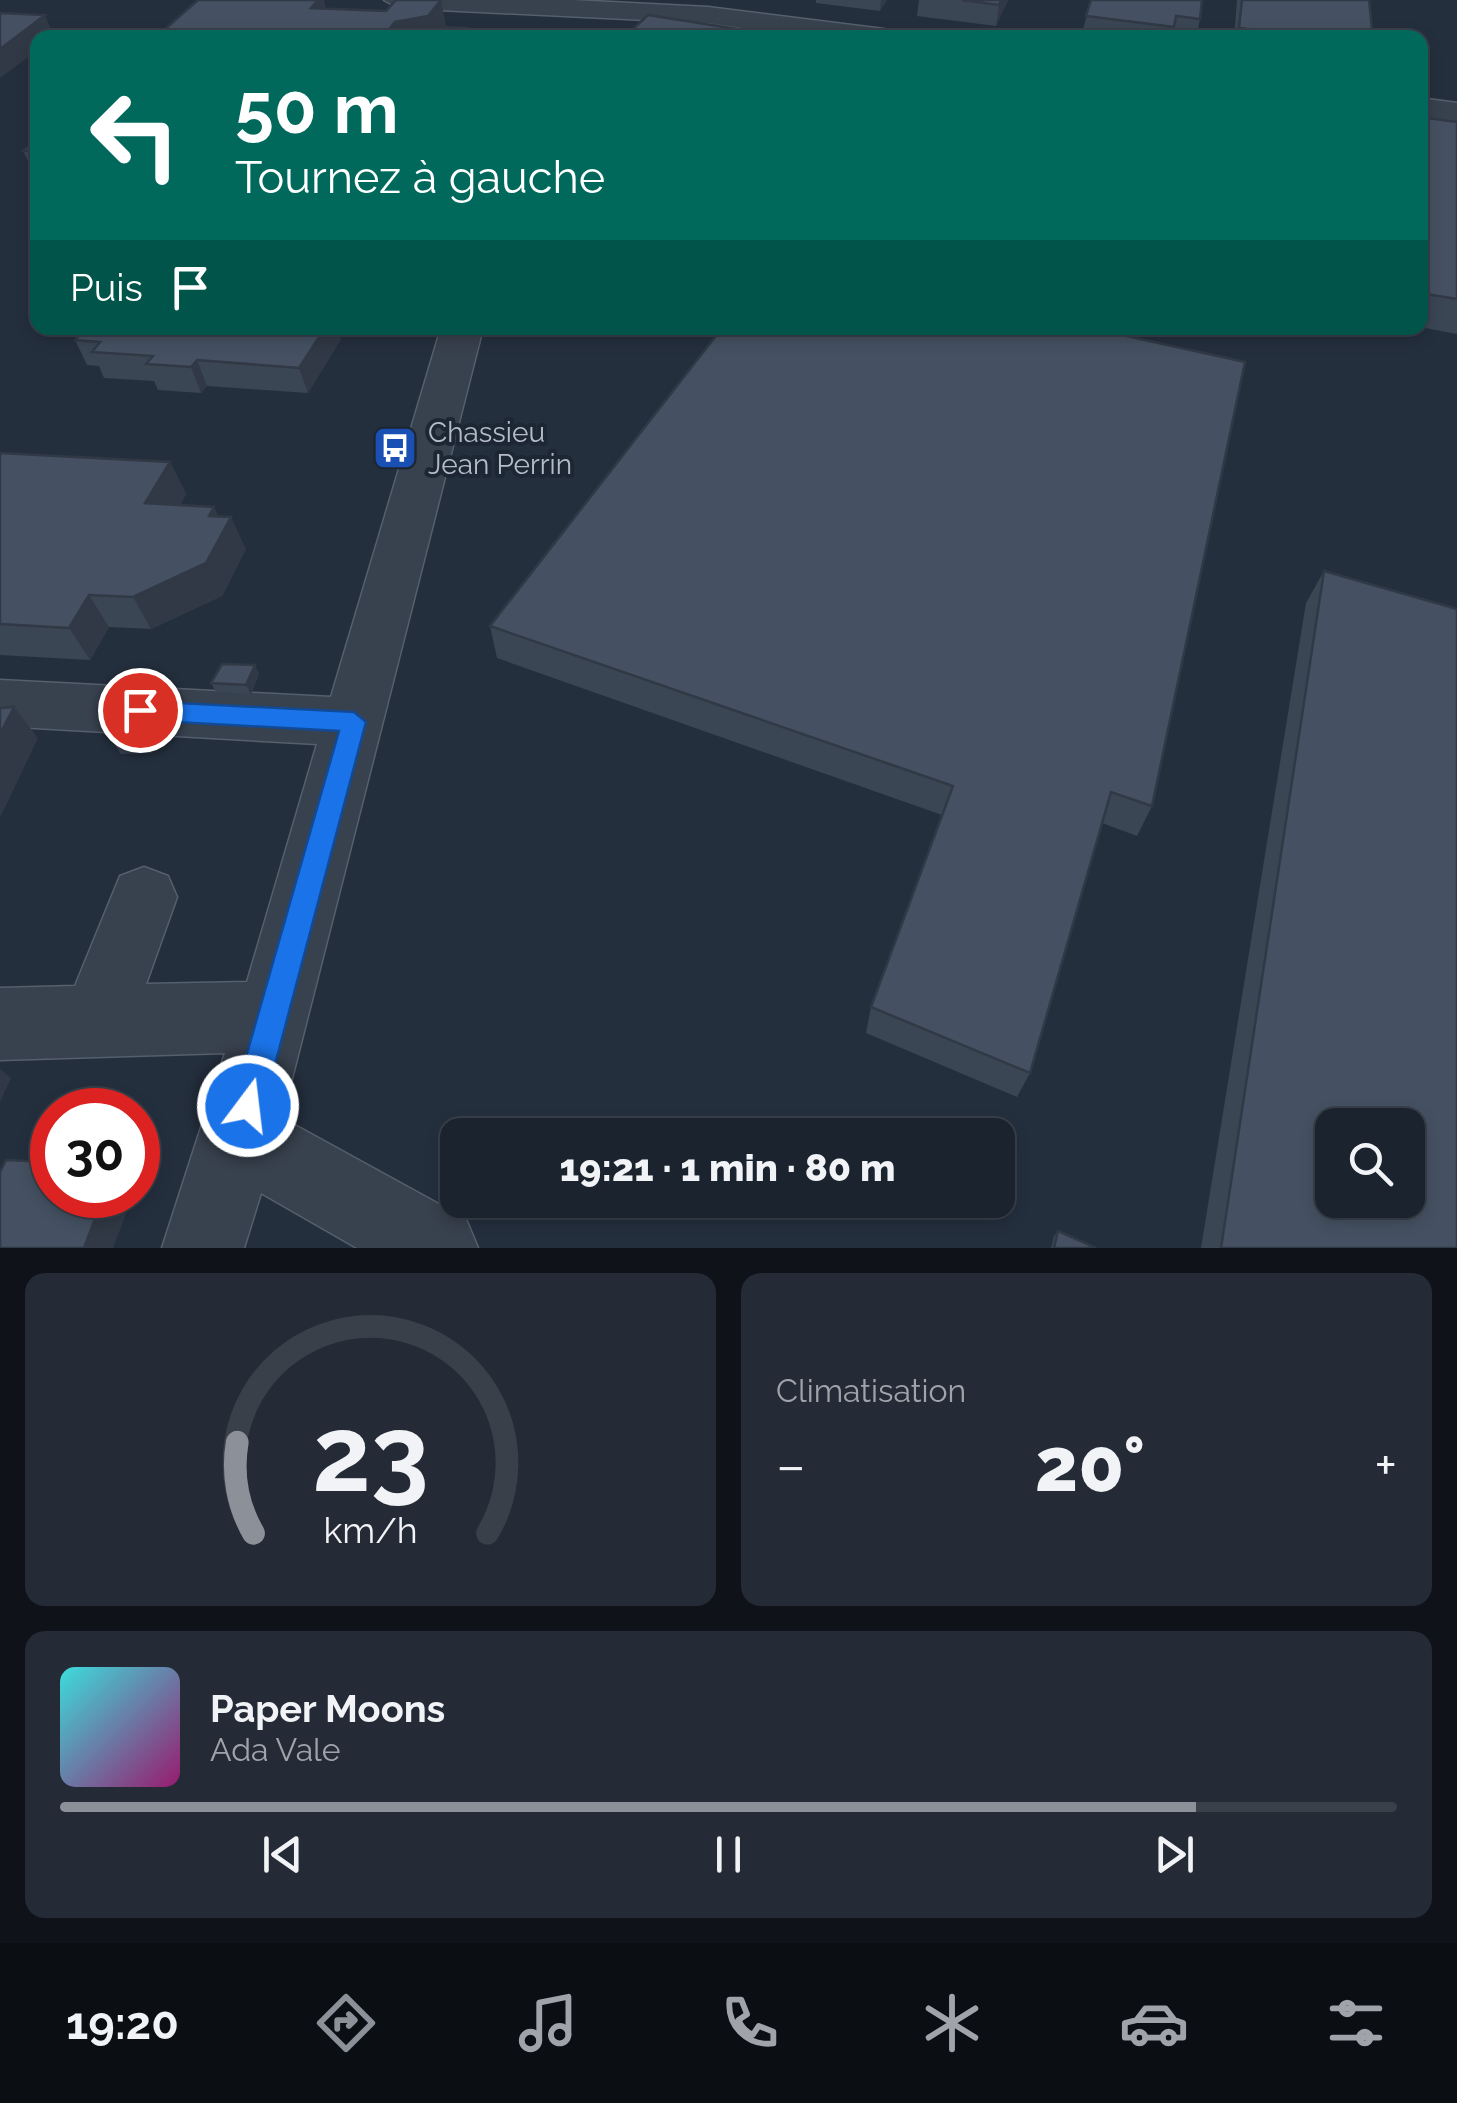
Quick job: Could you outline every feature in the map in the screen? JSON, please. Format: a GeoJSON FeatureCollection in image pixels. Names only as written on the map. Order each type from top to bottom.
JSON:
{"type":"FeatureCollection","features":[{"type":"Feature","properties":{"kind":"street"},"geometry":{"type":"LineString","coordinates":[[398,0],[708,15],[823,30]]}},
{"type":"Feature","properties":{"kind":"street"},"geometry":{"type":"LineString","coordinates":[[542,30],[548,7]]}},
{"type":"Feature","properties":{"kind":"street"},"geometry":{"type":"LineString","coordinates":[[1428,109],[1457,113]]}},
{"type":"Feature","properties":{"kind":"street"},"geometry":{"type":"LineString","coordinates":[[203,1248],[239,1137],[460,335]]}},
{"type":"Feature","properties":{"kind":"street"},"geometry":{"type":"LineString","coordinates":[[0,703],[354,722]]}},
{"type":"Feature","properties":{"kind":"street"},"geometry":{"type":"LineString","coordinates":[[97,1021],[144,896]]}},
{"type":"Feature","properties":{"kind":"street"},"geometry":{"type":"LineString","coordinates":[[0,1024],[273,1016]]}},
{"type":"Feature","properties":{"kind":"street"},"geometry":{"type":"LineString","coordinates":[[239,1137],[437,1248]]}},
{"type":"Feature","properties":{"kind":"building"},"geometry":{"type":"Polygon","coordinates":[[[198,0],[318,0],[311,8],[386,11],[396,0],[441,0],[428,16],[395,22],[389,30],[164,30],[198,0]]]}},
{"type":"Feature","properties":{"kind":"building"},"geometry":{"type":"Polygon","coordinates":[[[962,0],[1001,0],[999,5],[962,0]]]}},
{"type":"Feature","properties":{"kind":"building"},"geometry":{"type":"Polygon","coordinates":[[[1091,0],[1202,0],[1200,19],[1176,16],[1174,27],[1086,16],[1091,0]]]}},
{"type":"Feature","properties":{"kind":"building"},"geometry":{"type":"Polygon","coordinates":[[[1242,0],[1369,0],[1372,30],[1256,30],[1239,28],[1242,0]]]}},
{"type":"Feature","properties":{"kind":"building"},"geometry":{"type":"Polygon","coordinates":[[[0,13],[45,15],[0,49],[0,13]]]}},
{"type":"Feature","properties":{"kind":"building"},"geometry":{"type":"Polygon","coordinates":[[[648,15],[743,30],[632,30],[648,15]]]}},
{"type":"Feature","properties":{"kind":"building"},"geometry":{"type":"Polygon","coordinates":[[[1428,118],[1457,122],[1457,299],[1428,294],[1428,118]]]}},
{"type":"Feature","properties":{"kind":"building"},"geometry":{"type":"Polygon","coordinates":[[[79,335],[320,335],[299,368],[197,360],[191,367],[146,364],[153,356],[92,352],[100,342],[75,340],[79,335]]]}},
{"type":"Feature","properties":{"kind":"building"},"geometry":{"type":"Polygon","coordinates":[[[717,335],[1122,335],[1245,362],[1152,806],[1111,792],[1030,1073],[871,1007],[953,786],[490,626],[717,335]]]}},
{"type":"Feature","properties":{"kind":"building"},"geometry":{"type":"Polygon","coordinates":[[[0,453],[170,462],[145,503],[214,507],[209,516],[231,517],[206,563],[133,597],[89,595],[69,628],[0,624],[0,453]]]}},
{"type":"Feature","properties":{"kind":"building"},"geometry":{"type":"Polygon","coordinates":[[[1324,571],[1457,609],[1457,1248],[1221,1248],[1324,571]]]}},
{"type":"Feature","properties":{"kind":"building"},"geometry":{"type":"Polygon","coordinates":[[[222,664],[255,665],[246,685],[211,683],[222,664]]]}},
{"type":"Feature","properties":{"kind":"building"},"geometry":{"type":"Polygon","coordinates":[[[14,707],[0,734],[0,708],[14,707]]]}},
{"type":"Feature","properties":{"kind":"building"},"geometry":{"type":"Polygon","coordinates":[[[151,729],[146,744],[115,745],[121,730],[151,729]]]}},
{"type":"Feature","properties":{"kind":"building"},"geometry":{"type":"Polygon","coordinates":[[[6,1160],[30,1161],[30,1218],[95,1218],[84,1248],[0,1248],[0,1172],[6,1160]]]}},
{"type":"Feature","properties":{"kind":"building"},"geometry":{"type":"Polygon","coordinates":[[[1058,1231],[1096,1248],[1054,1248],[1058,1231]]]}},
{"type":"Feature","properties":{"kind":"place","name":"Chassieu Jean Perrin"},"geometry":{"type":"Point","coordinates":[395,448]}},
{"type":"Feature","properties":{"kind":"route"},"geometry":{"type":"LineString","coordinates":[[140,710],[354,722],[248,1106]]}}]}
